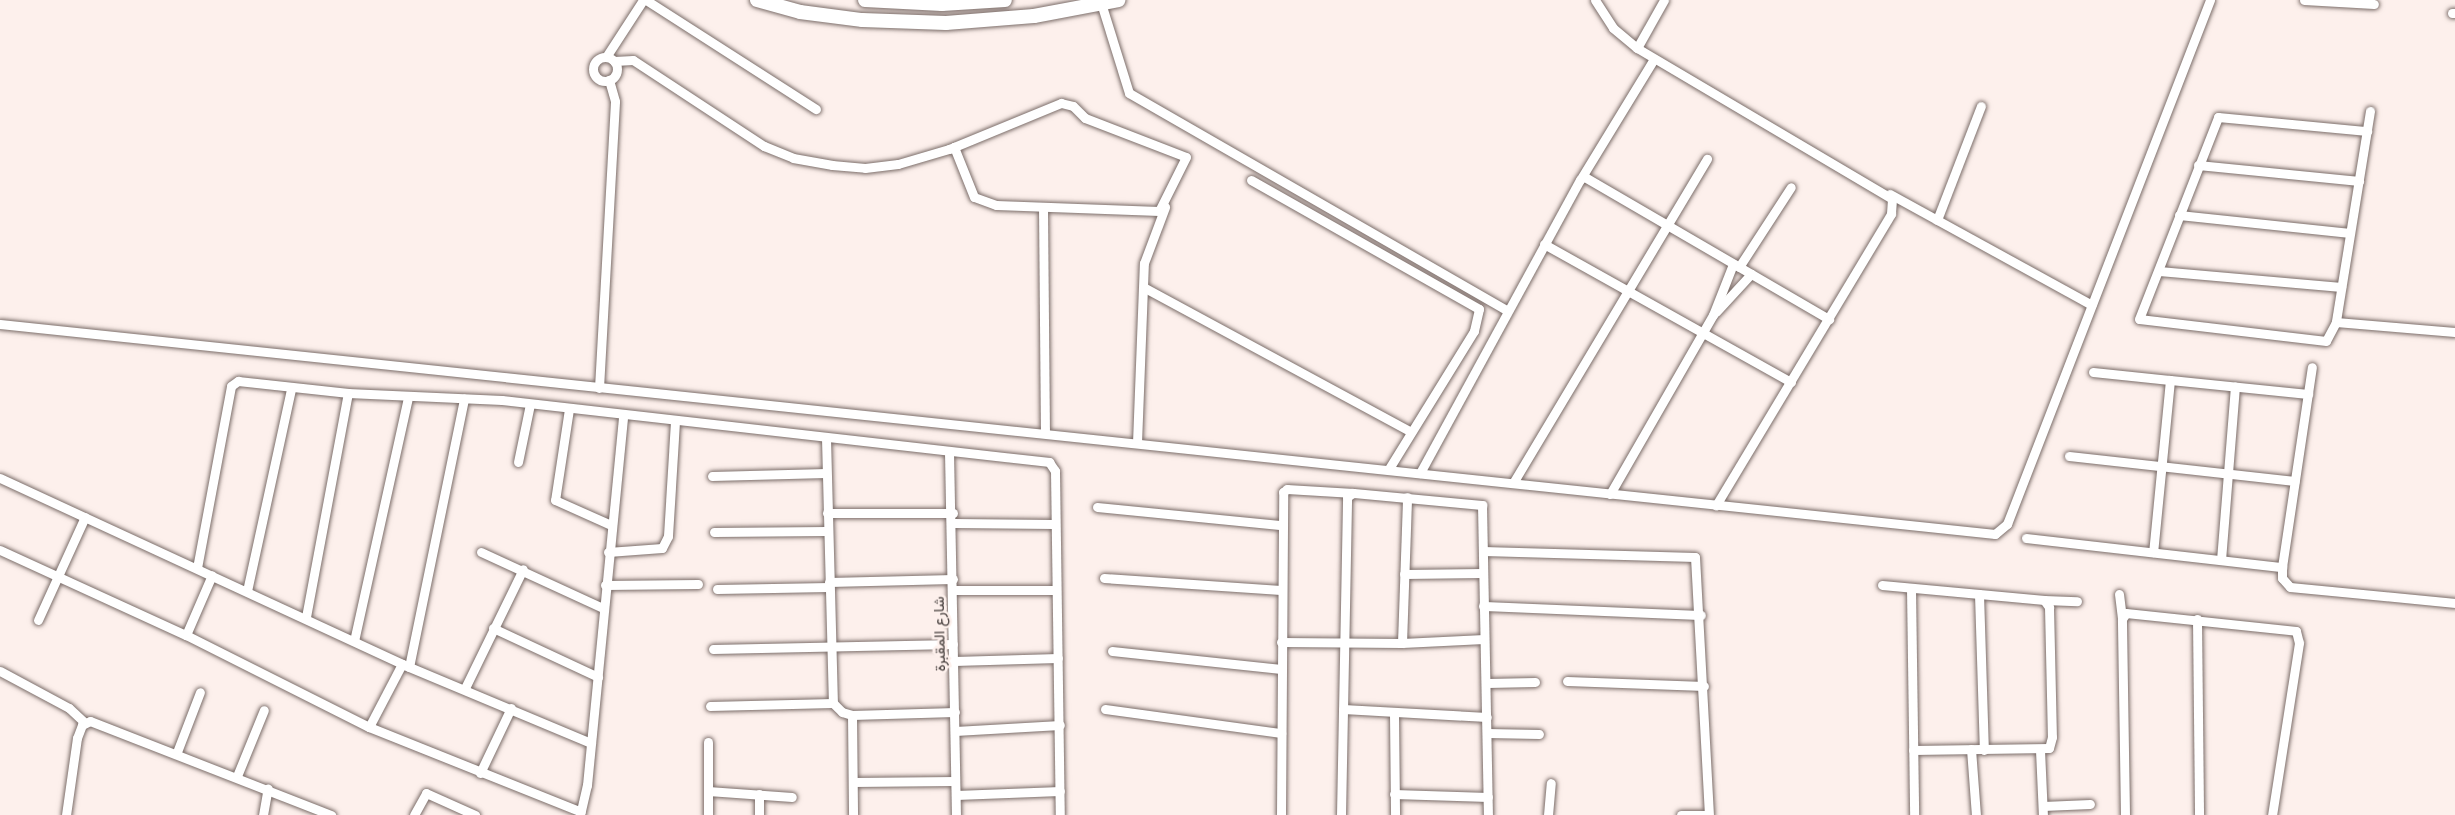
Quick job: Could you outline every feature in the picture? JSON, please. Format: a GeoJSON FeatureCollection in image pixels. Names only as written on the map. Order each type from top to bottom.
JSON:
{"type":"FeatureCollection","features":[{"type":"Feature","properties":{"kind":"highway"},"geometry":{"type":"LineString","coordinates":[[757,0],[800,12],[862,20],[946,23],[1034,16],[1119,0]]}},
{"type":"Feature","properties":{"kind":"highway"},"geometry":{"type":"LineString","coordinates":[[865,0],[942,4],[1000,0]]}},
{"type":"Feature","properties":{"kind":"street"},"geometry":{"type":"LineString","coordinates":[[610,59],[645,0],[816,110]]}},
{"type":"Feature","properties":{"kind":"street"},"geometry":{"type":"LineString","coordinates":[[1595,0],[1613,27],[1654,59],[1887,193],[2092,305]]}},
{"type":"Feature","properties":{"kind":"street"},"geometry":{"type":"LineString","coordinates":[[1637,48],[1664,0]]}},
{"type":"Feature","properties":{"kind":"street"},"geometry":{"type":"LineString","coordinates":[[0,324],[1045,433],[1716,506],[1997,533],[2007,524],[2210,0]]}},
{"type":"Feature","properties":{"kind":"street"},"geometry":{"type":"LineString","coordinates":[[2304,0],[2374,3]]}},
{"type":"Feature","properties":{"kind":"street"},"geometry":{"type":"LineString","coordinates":[[1101,3],[1124,83],[1137,98],[1507,310]]}},
{"type":"Feature","properties":{"kind":"street"},"geometry":{"type":"LineString","coordinates":[[609,80],[617,70],[610,59]]}},
{"type":"Feature","properties":{"kind":"street"},"geometry":{"type":"LineString","coordinates":[[1420,473],[1544,244],[1654,59]]}},
{"type":"Feature","properties":{"kind":"street"},"geometry":{"type":"LineString","coordinates":[[609,80],[596,77],[593,68],[598,60],[633,60],[764,147],[793,158],[865,168],[898,164],[954,147],[1061,103],[1068,104],[1085,118],[1185,154],[1144,263],[1145,288],[1137,443]]}},
{"type":"Feature","properties":{"kind":"street"},"geometry":{"type":"LineString","coordinates":[[599,388],[615,101],[609,80]]}},
{"type":"Feature","properties":{"kind":"street"},"geometry":{"type":"LineString","coordinates":[[1937,220],[1981,106]]}},
{"type":"Feature","properties":{"kind":"street"},"geometry":{"type":"LineString","coordinates":[[2367,131],[2218,117],[2139,320],[2326,340],[2336,322],[2342,287],[2350,233],[2359,181],[2367,131],[2370,111]]}},
{"type":"Feature","properties":{"kind":"street"},"geometry":{"type":"LineString","coordinates":[[954,147],[978,201],[1043,207],[1159,212],[1165,207]]}},
{"type":"Feature","properties":{"kind":"street"},"geometry":{"type":"LineString","coordinates":[[1513,483],[1707,159]]}},
{"type":"Feature","properties":{"kind":"street"},"geometry":{"type":"LineString","coordinates":[[2199,165],[2359,181]]}},
{"type":"Feature","properties":{"kind":"street"},"geometry":{"type":"LineString","coordinates":[[1583,176],[1828,319]]}},
{"type":"Feature","properties":{"kind":"street"},"geometry":{"type":"LineString","coordinates":[[1251,180],[1479,309],[1474,331],[1388,470]]}},
{"type":"Feature","properties":{"kind":"street"},"geometry":{"type":"LineString","coordinates":[[1610,494],[1713,315],[1736,265],[1791,187]]}},
{"type":"Feature","properties":{"kind":"street"},"geometry":{"type":"LineString","coordinates":[[1716,506],[1890,214],[1893,205],[1887,193]]}},
{"type":"Feature","properties":{"kind":"street"},"geometry":{"type":"LineString","coordinates":[[1043,207],[1045,433]]}},
{"type":"Feature","properties":{"kind":"street"},"geometry":{"type":"LineString","coordinates":[[2179,215],[2350,233]]}},
{"type":"Feature","properties":{"kind":"street"},"geometry":{"type":"LineString","coordinates":[[1544,244],[1791,382]]}},
{"type":"Feature","properties":{"kind":"street"},"geometry":{"type":"LineString","coordinates":[[2159,271],[2342,287]]}},
{"type":"Feature","properties":{"kind":"street"},"geometry":{"type":"LineString","coordinates":[[1713,315],[1751,274]]}},
{"type":"Feature","properties":{"kind":"street"},"geometry":{"type":"LineString","coordinates":[[1145,288],[1412,432]]}},
{"type":"Feature","properties":{"kind":"street"},"geometry":{"type":"LineString","coordinates":[[2336,322],[2455,332]]}},
{"type":"Feature","properties":{"kind":"street"},"geometry":{"type":"LineString","coordinates":[[2312,367],[2282,578],[2290,587],[2455,603]]}},
{"type":"Feature","properties":{"kind":"street"},"geometry":{"type":"LineString","coordinates":[[2093,372],[2308,394]]}},
{"type":"Feature","properties":{"kind":"street"},"geometry":{"type":"LineString","coordinates":[[2153,552],[2170,380]]}},
{"type":"Feature","properties":{"kind":"street"},"geometry":{"type":"LineString","coordinates":[[197,568],[231,386],[238,381],[291,389],[530,404],[1048,462],[1055,471],[1060,815]]}},
{"type":"Feature","properties":{"kind":"street"},"geometry":{"type":"LineString","coordinates":[[2221,560],[2235,387]]}},
{"type":"Feature","properties":{"kind":"street"},"geometry":{"type":"LineString","coordinates":[[247,591],[291,389]]}},
{"type":"Feature","properties":{"kind":"street"},"geometry":{"type":"LineString","coordinates":[[306,617],[348,393]]}},
{"type":"Feature","properties":{"kind":"street"},"geometry":{"type":"LineString","coordinates":[[354,641],[408,397]]}},
{"type":"Feature","properties":{"kind":"street"},"geometry":{"type":"LineString","coordinates":[[369,727],[406,666],[464,399]]}},
{"type":"Feature","properties":{"kind":"street"},"geometry":{"type":"LineString","coordinates":[[519,462],[530,404]]}},
{"type":"Feature","properties":{"kind":"street"},"geometry":{"type":"LineString","coordinates":[[570,409],[555,500],[611,525]]}},
{"type":"Feature","properties":{"kind":"street"},"geometry":{"type":"LineString","coordinates":[[0,550],[186,634],[369,727],[580,814],[591,743],[623,416]]}},
{"type":"Feature","properties":{"kind":"street"},"geometry":{"type":"LineString","coordinates":[[608,552],[662,548],[668,536],[675,421]]}},
{"type":"Feature","properties":{"kind":"street"},"geometry":{"type":"LineString","coordinates":[[826,438],[833,703],[842,712],[852,715],[955,712]]}},
{"type":"Feature","properties":{"kind":"street","name":"شارع المقبرة"},"geometry":{"type":"LineString","coordinates":[[949,452],[953,513],[956,815]]}},
{"type":"Feature","properties":{"kind":"street"},"geometry":{"type":"LineString","coordinates":[[2069,456],[2295,481]]}},
{"type":"Feature","properties":{"kind":"street"},"geometry":{"type":"LineString","coordinates":[[712,476],[826,473]]}},
{"type":"Feature","properties":{"kind":"street"},"geometry":{"type":"LineString","coordinates":[[0,478],[306,617],[406,666],[465,688],[591,743]]}},
{"type":"Feature","properties":{"kind":"street"},"geometry":{"type":"LineString","coordinates":[[1281,815],[1281,590],[1284,490],[1479,503],[1483,551],[1488,815]]}},
{"type":"Feature","properties":{"kind":"street"},"geometry":{"type":"LineString","coordinates":[[1341,815],[1347,497],[1353,493]]}},
{"type":"Feature","properties":{"kind":"street"},"geometry":{"type":"LineString","coordinates":[[1402,643],[1407,498]]}},
{"type":"Feature","properties":{"kind":"street"},"geometry":{"type":"LineString","coordinates":[[1097,507],[1282,525]]}},
{"type":"Feature","properties":{"kind":"street"},"geometry":{"type":"LineString","coordinates":[[827,513],[953,513]]}},
{"type":"Feature","properties":{"kind":"street"},"geometry":{"type":"LineString","coordinates":[[38,620],[85,517]]}},
{"type":"Feature","properties":{"kind":"street"},"geometry":{"type":"LineString","coordinates":[[953,523],[1054,524]]}},
{"type":"Feature","properties":{"kind":"street"},"geometry":{"type":"LineString","coordinates":[[714,532],[828,531]]}},
{"type":"Feature","properties":{"kind":"street"},"geometry":{"type":"LineString","coordinates":[[2026,538],[2282,567]]}},
{"type":"Feature","properties":{"kind":"street"},"geometry":{"type":"LineString","coordinates":[[1483,551],[1695,557],[1701,615],[1708,815],[1681,815]]}},
{"type":"Feature","properties":{"kind":"street"},"geometry":{"type":"LineString","coordinates":[[481,552],[523,569],[603,608]]}},
{"type":"Feature","properties":{"kind":"street"},"geometry":{"type":"LineString","coordinates":[[465,688],[523,569]]}},
{"type":"Feature","properties":{"kind":"street"},"geometry":{"type":"LineString","coordinates":[[1404,574],[1483,573]]}},
{"type":"Feature","properties":{"kind":"street"},"geometry":{"type":"LineString","coordinates":[[186,634],[212,575]]}},
{"type":"Feature","properties":{"kind":"street"},"geometry":{"type":"LineString","coordinates":[[1104,578],[1281,590]]}},
{"type":"Feature","properties":{"kind":"street"},"geometry":{"type":"LineString","coordinates":[[717,590],[953,579]]}},
{"type":"Feature","properties":{"kind":"street"},"geometry":{"type":"LineString","coordinates":[[605,585],[698,584]]}},
{"type":"Feature","properties":{"kind":"street"},"geometry":{"type":"LineString","coordinates":[[1882,585],[2077,601]]}},
{"type":"Feature","properties":{"kind":"street"},"geometry":{"type":"LineString","coordinates":[[1911,588],[1914,815]]}},
{"type":"Feature","properties":{"kind":"street"},"geometry":{"type":"LineString","coordinates":[[954,590],[1055,590]]}},
{"type":"Feature","properties":{"kind":"street"},"geometry":{"type":"LineString","coordinates":[[1979,594],[1984,750]]}},
{"type":"Feature","properties":{"kind":"street"},"geometry":{"type":"LineString","coordinates":[[2119,594],[2122,619],[2125,815]]}},
{"type":"Feature","properties":{"kind":"street"},"geometry":{"type":"LineString","coordinates":[[1913,750],[2040,750],[2049,748],[2052,738],[2049,607],[2044,600]]}},
{"type":"Feature","properties":{"kind":"street"},"geometry":{"type":"LineString","coordinates":[[1483,606],[1701,615]]}},
{"type":"Feature","properties":{"kind":"street"},"geometry":{"type":"LineString","coordinates":[[2122,619],[2126,613],[2197,618],[2293,629],[2298,634],[2272,815]]}},
{"type":"Feature","properties":{"kind":"street"},"geometry":{"type":"LineString","coordinates":[[2197,618],[2199,815]]}},
{"type":"Feature","properties":{"kind":"street"},"geometry":{"type":"LineString","coordinates":[[493,628],[598,677]]}},
{"type":"Feature","properties":{"kind":"street"},"geometry":{"type":"LineString","coordinates":[[1281,642],[1344,644],[1484,639]]}},
{"type":"Feature","properties":{"kind":"street"},"geometry":{"type":"LineString","coordinates":[[713,649],[953,644]]}},
{"type":"Feature","properties":{"kind":"street"},"geometry":{"type":"LineString","coordinates":[[1112,651],[1281,669]]}},
{"type":"Feature","properties":{"kind":"street"},"geometry":{"type":"LineString","coordinates":[[954,661],[1058,658]]}},
{"type":"Feature","properties":{"kind":"street"},"geometry":{"type":"LineString","coordinates":[[0,670],[69,708],[85,723],[99,723],[177,752],[331,815]]}},
{"type":"Feature","properties":{"kind":"street"},"geometry":{"type":"LineString","coordinates":[[1567,681],[1704,686]]}},
{"type":"Feature","properties":{"kind":"street"},"geometry":{"type":"LineString","coordinates":[[1486,683],[1535,682]]}},
{"type":"Feature","properties":{"kind":"street"},"geometry":{"type":"LineString","coordinates":[[177,752],[200,692]]}},
{"type":"Feature","properties":{"kind":"street"},"geometry":{"type":"LineString","coordinates":[[710,706],[833,703]]}},
{"type":"Feature","properties":{"kind":"street"},"geometry":{"type":"LineString","coordinates":[[480,773],[511,708]]}},
{"type":"Feature","properties":{"kind":"street"},"geometry":{"type":"LineString","coordinates":[[1105,709],[1281,733]]}},
{"type":"Feature","properties":{"kind":"street"},"geometry":{"type":"LineString","coordinates":[[1343,709],[1394,714],[1487,717]]}},
{"type":"Feature","properties":{"kind":"street"},"geometry":{"type":"LineString","coordinates":[[237,776],[264,710]]}},
{"type":"Feature","properties":{"kind":"street"},"geometry":{"type":"LineString","coordinates":[[1394,714],[1395,815]]}},
{"type":"Feature","properties":{"kind":"street"},"geometry":{"type":"LineString","coordinates":[[852,715],[854,815]]}},
{"type":"Feature","properties":{"kind":"street"},"geometry":{"type":"LineString","coordinates":[[66,815],[77,738],[85,723]]}},
{"type":"Feature","properties":{"kind":"street"},"geometry":{"type":"LineString","coordinates":[[955,731],[1060,725]]}},
{"type":"Feature","properties":{"kind":"street"},"geometry":{"type":"LineString","coordinates":[[1487,733],[1539,734]]}},
{"type":"Feature","properties":{"kind":"street"},"geometry":{"type":"LineString","coordinates":[[708,742],[708,815]]}},
{"type":"Feature","properties":{"kind":"street"},"geometry":{"type":"LineString","coordinates":[[1971,749],[1976,815]]}},
{"type":"Feature","properties":{"kind":"street"},"geometry":{"type":"LineString","coordinates":[[2040,750],[2043,810],[2090,804]]}},
{"type":"Feature","properties":{"kind":"street"},"geometry":{"type":"LineString","coordinates":[[853,782],[956,781]]}},
{"type":"Feature","properties":{"kind":"street"},"geometry":{"type":"LineString","coordinates":[[1548,815],[1551,783]]}},
{"type":"Feature","properties":{"kind":"street"},"geometry":{"type":"LineString","coordinates":[[263,815],[268,788]]}},
{"type":"Feature","properties":{"kind":"street"},"geometry":{"type":"LineString","coordinates":[[708,791],[792,797]]}},
{"type":"Feature","properties":{"kind":"street"},"geometry":{"type":"LineString","coordinates":[[956,795],[1060,791]]}},
{"type":"Feature","properties":{"kind":"street"},"geometry":{"type":"LineString","coordinates":[[414,815],[426,793],[475,815]]}},
{"type":"Feature","properties":{"kind":"street"},"geometry":{"type":"LineString","coordinates":[[759,794],[759,815]]}},
{"type":"Feature","properties":{"kind":"street"},"geometry":{"type":"LineString","coordinates":[[1394,794],[1488,797]]}}]}
